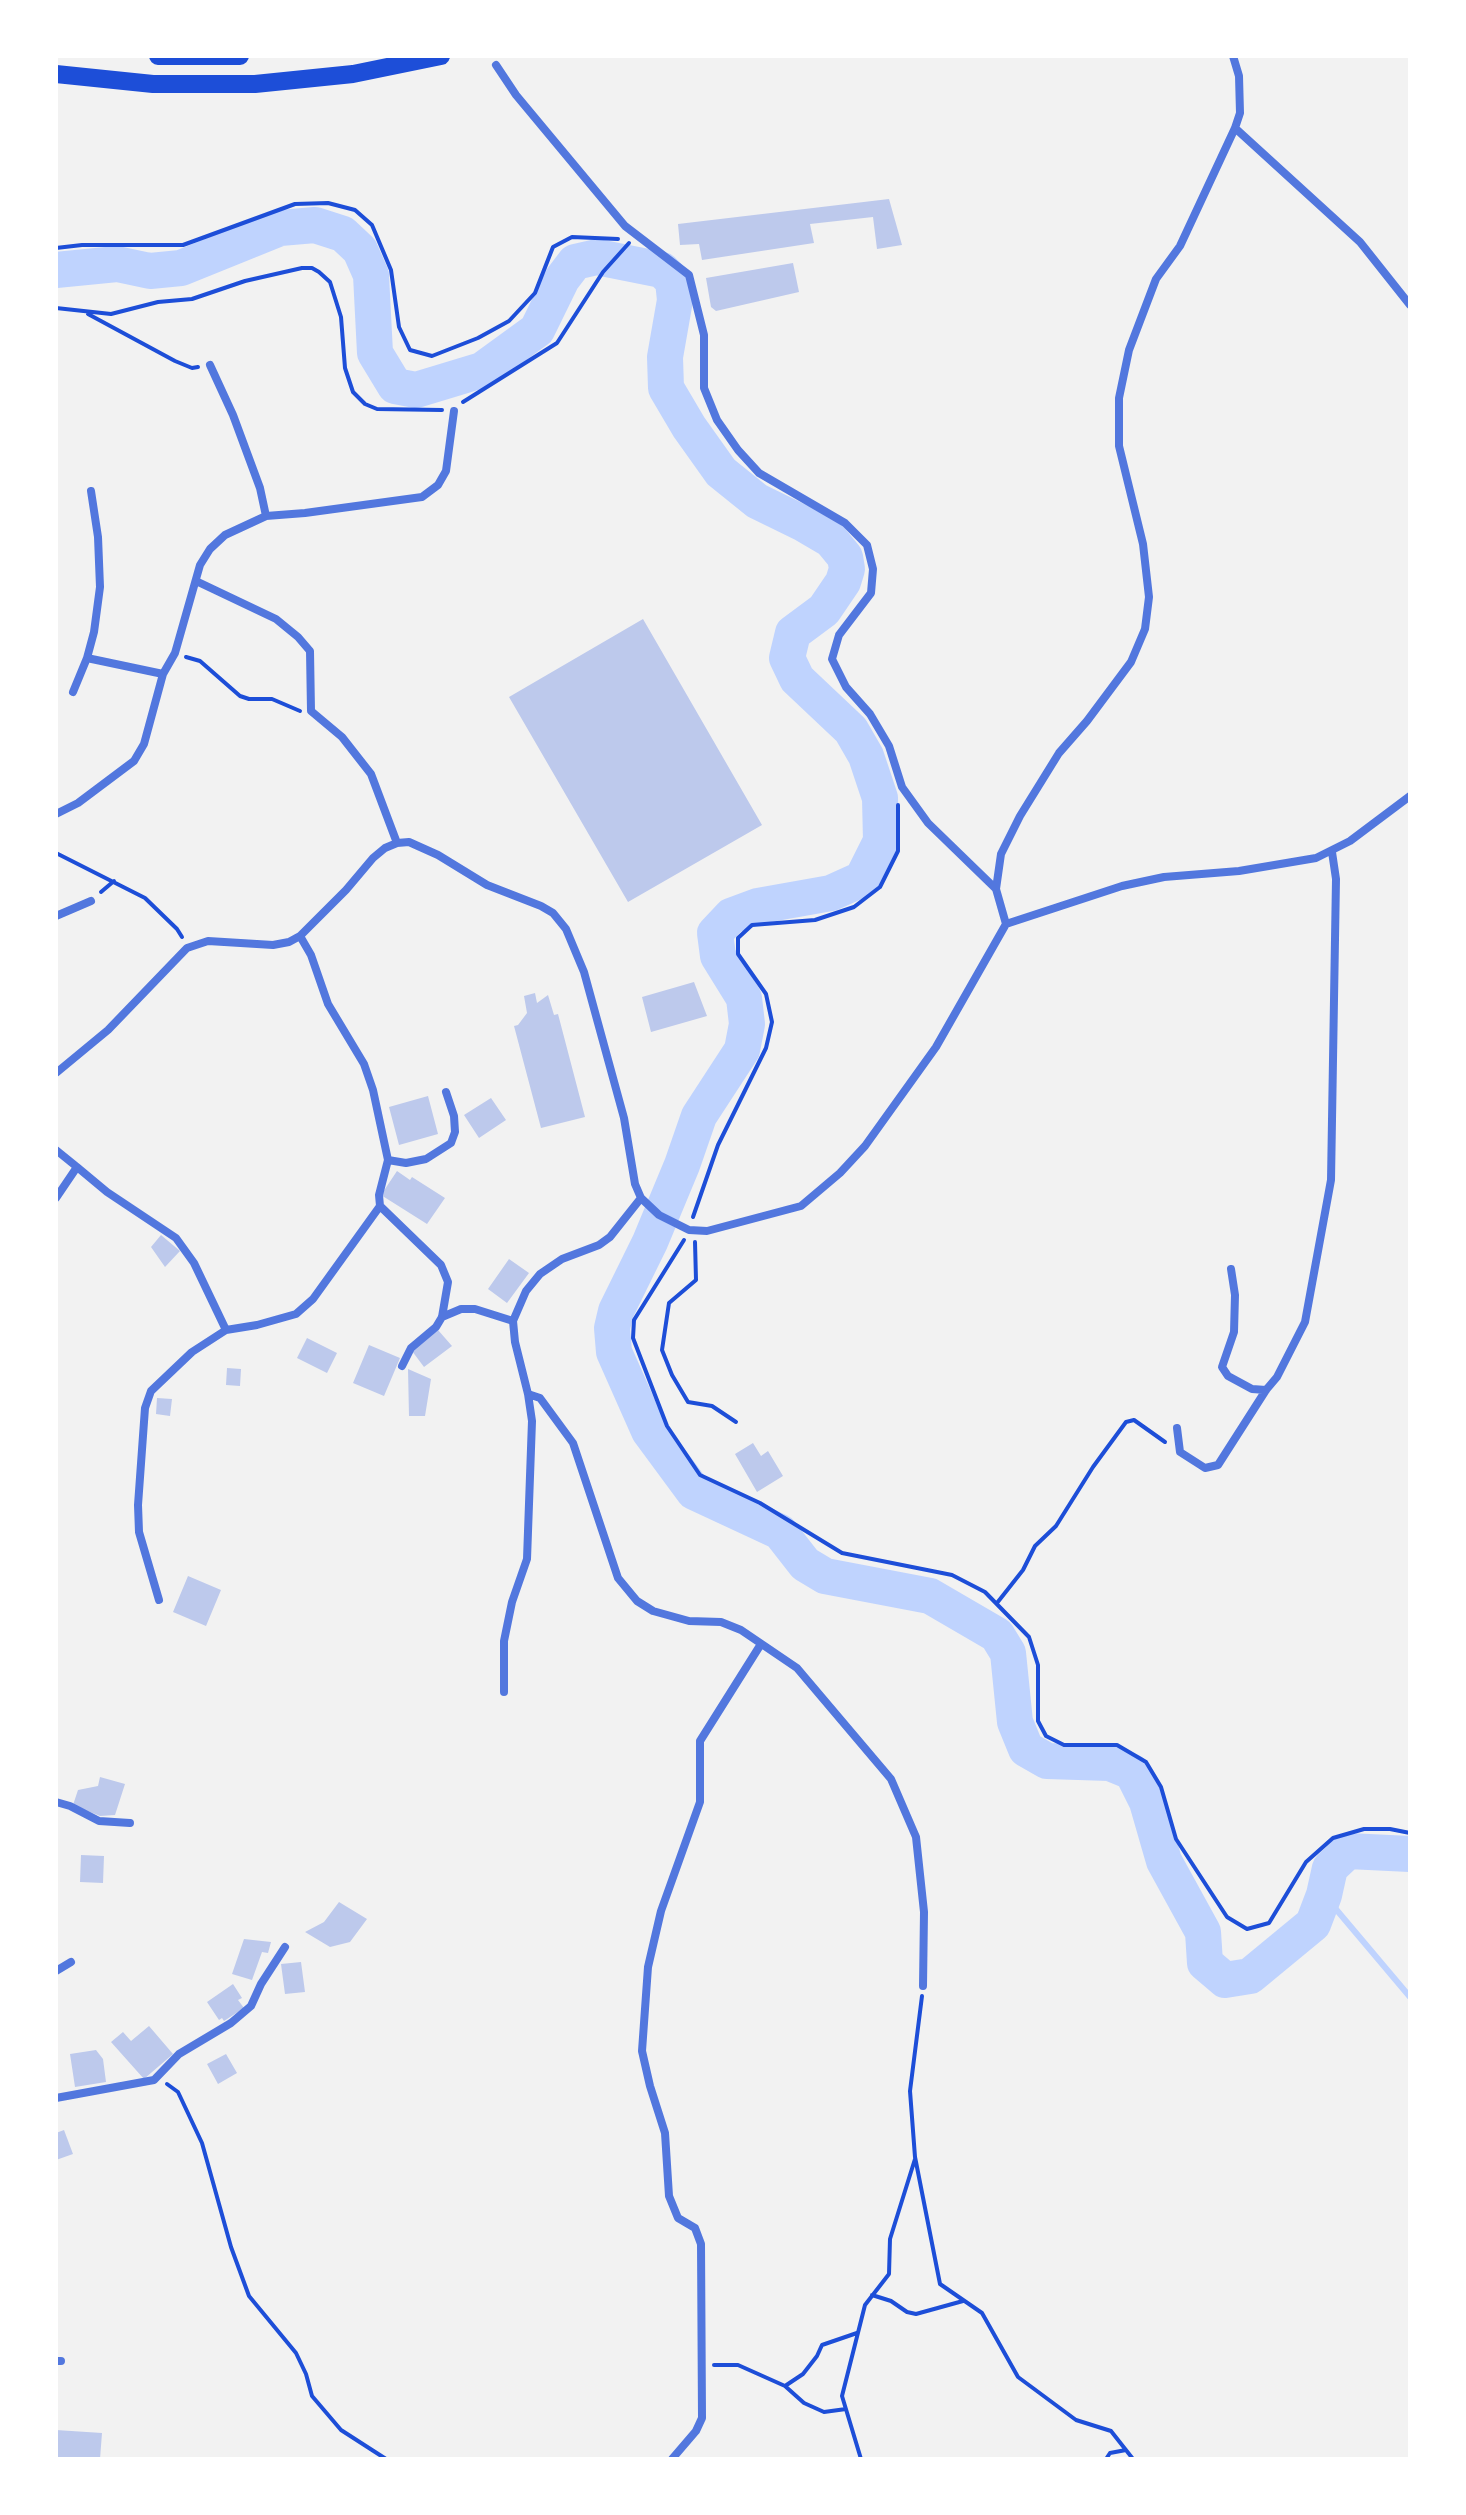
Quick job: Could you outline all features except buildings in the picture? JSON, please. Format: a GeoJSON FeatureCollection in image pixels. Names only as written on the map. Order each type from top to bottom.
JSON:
{"type":"FeatureCollection","features":[{"type":"Feature","properties":{"kind":"main road"},"geometry":{"type":"LineString","coordinates":[[158,56],[240,56]]}},
{"type":"Feature","properties":{"kind":"main road"},"geometry":{"type":"LineString","coordinates":[[56,74],[153,84],[255,84],[353,74],[441,56]]}},
{"type":"Feature","properties":{"kind":"street"},"geometry":{"type":"LineString","coordinates":[[1006,924],[996,889],[1001,854],[1020,816],[1059,753],[1131,662],[1145,629],[1149,597],[1143,544],[1119,446],[1119,398],[1129,350],[1156,279],[1180,246],[1240,113],[1239,76],[1233,56]]}},
{"type":"Feature","properties":{"kind":"street"},"geometry":{"type":"LineString","coordinates":[[496,65],[516,95],[611,209],[638,235],[689,275],[704,335],[704,388],[717,420],[738,450],[759,473],[845,523],[867,545],[873,569],[871,593],[839,635],[832,659],[846,687],[870,714],[889,746],[902,787],[928,823],[996,889]]}},
{"type":"Feature","properties":{"kind":"street"},"geometry":{"type":"LineString","coordinates":[[1235,128],[1360,242],[1410,305]]}},
{"type":"Feature","properties":{"kind":"street"},"geometry":{"type":"LineString","coordinates":[[210,365],[233,415],[260,488],[266,516]]}},
{"type":"Feature","properties":{"kind":"street"},"geometry":{"type":"LineString","coordinates":[[56,814],[78,803],[134,761],[144,744],[163,674],[175,653],[200,565],[210,549],[225,535],[266,516],[422,497],[438,485],[446,471],[454,411]]}},
{"type":"Feature","properties":{"kind":"street"},"geometry":{"type":"LineString","coordinates":[[73,692],[94,632],[100,587],[98,537],[91,491]]}},
{"type":"Feature","properties":{"kind":"street"},"geometry":{"type":"LineString","coordinates":[[196,581],[276,619],[310,651],[311,711],[342,737],[371,774],[397,843]]}},
{"type":"Feature","properties":{"kind":"street"},"geometry":{"type":"LineString","coordinates":[[87,658],[163,674]]}},
{"type":"Feature","properties":{"kind":"street"},"geometry":{"type":"LineString","coordinates":[[56,1073],[108,1030],[187,948],[208,941],[273,945],[289,942],[300,936],[346,890],[373,858],[397,843],[419,845],[487,885],[541,906],[553,913],[566,929],[584,972],[596,1013],[624,1118],[635,1184],[647,1206],[689,1229],[753,1220],[801,1206],[840,1173],[865,1146],[936,1047],[1006,924],[1122,886],[1164,877],[1239,871],[1316,858],[1350,841],[1410,796]]}},
{"type":"Feature","properties":{"kind":"street"},"geometry":{"type":"LineString","coordinates":[[1177,1428],[1180,1452],[1205,1468],[1218,1465],[1277,1377],[1305,1322],[1331,1180],[1336,879],[1332,852]]}},
{"type":"Feature","properties":{"kind":"street"},"geometry":{"type":"LineString","coordinates":[[56,916],[91,901]]}},
{"type":"Feature","properties":{"kind":"street"},"geometry":{"type":"LineString","coordinates":[[300,936],[311,955],[328,1004],[364,1064],[373,1090],[388,1160],[379,1195],[380,1206],[441,1265],[448,1282],[442,1317],[436,1327],[411,1348],[402,1366]]}},
{"type":"Feature","properties":{"kind":"street"},"geometry":{"type":"LineString","coordinates":[[388,1160],[406,1163],[426,1159],[451,1143],[455,1132],[454,1116],[446,1092]]}},
{"type":"Feature","properties":{"kind":"street"},"geometry":{"type":"LineString","coordinates":[[56,1150],[107,1192],[176,1238],[194,1263],[226,1330]]}},
{"type":"Feature","properties":{"kind":"street"},"geometry":{"type":"LineString","coordinates":[[56,1198],[77,1167]]}},
{"type":"Feature","properties":{"kind":"street"},"geometry":{"type":"LineString","coordinates":[[504,1692],[504,1641],[512,1602],[527,1559],[532,1421],[513,1321],[526,1291],[540,1274],[562,1259],[599,1245],[610,1237],[641,1198]]}},
{"type":"Feature","properties":{"kind":"street"},"geometry":{"type":"LineString","coordinates":[[159,1600],[139,1532],[145,1408],[151,1391],[192,1352],[226,1330],[296,1314],[313,1299],[380,1206]]}},
{"type":"Feature","properties":{"kind":"street"},"geometry":{"type":"LineString","coordinates":[[1231,1269],[1235,1295],[1234,1332],[1222,1367],[1228,1376],[1252,1389],[1266,1390]]}},
{"type":"Feature","properties":{"kind":"street"},"geometry":{"type":"LineString","coordinates":[[442,1317],[461,1309],[475,1309],[513,1321]]}},
{"type":"Feature","properties":{"kind":"street"},"geometry":{"type":"LineString","coordinates":[[528,1394],[540,1398],[573,1443],[618,1578],[637,1601],[653,1611],[689,1621],[721,1622],[741,1630],[797,1668],[891,1779],[916,1837],[924,1912],[923,1986]]}},
{"type":"Feature","properties":{"kind":"street"},"geometry":{"type":"LineString","coordinates":[[672,2459],[696,2431],[702,2418],[701,2244],[695,2228],[678,2218],[669,2196],[665,2133],[642,2051],[648,1967],[661,1911],[700,1802],[700,1741],[761,1644]]}},
{"type":"Feature","properties":{"kind":"street"},"geometry":{"type":"LineString","coordinates":[[56,1802],[99,1821],[130,1823]]}},
{"type":"Feature","properties":{"kind":"street"},"geometry":{"type":"LineString","coordinates":[[56,2098],[154,2080],[179,2054],[231,2023],[251,2006],[285,1947]]}},
{"type":"Feature","properties":{"kind":"street"},"geometry":{"type":"LineString","coordinates":[[56,1971],[71,1962]]}},
{"type":"Feature","properties":{"kind":"path"},"geometry":{"type":"LineString","coordinates":[[56,248],[183,245],[295,204],[328,203],[355,210],[372,225],[391,270],[399,327],[410,350],[432,356],[478,338],[509,321],[535,293],[553,247],[572,237],[616,240],[638,235]]}},
{"type":"Feature","properties":{"kind":"path"},"geometry":{"type":"LineString","coordinates":[[56,308],[111,314],[158,302],[192,299],[245,281],[312,268],[330,282],[341,317],[345,368],[353,392],[377,409],[454,411],[483,388],[557,343],[619,253]]}},
{"type":"Feature","properties":{"kind":"path"},"geometry":{"type":"LineString","coordinates":[[86,313],[175,361],[192,368],[210,365]]}},
{"type":"Feature","properties":{"kind":"path"},"geometry":{"type":"LineString","coordinates":[[175,653],[200,661],[240,696],[272,699],[296,711],[311,711]]}},
{"type":"Feature","properties":{"kind":"path"},"geometry":{"type":"LineString","coordinates":[[902,787],[898,805],[898,851],[880,887],[854,907],[815,920],[752,925],[738,938],[738,954],[766,994],[772,1022],[766,1048],[718,1145],[681,1248],[634,1320],[633,1338],[667,1426],[700,1475],[760,1503],[842,1553],[952,1575],[985,1592],[1029,1637],[1038,1665],[1038,1721],[1046,1736],[1064,1745],[1117,1745],[1146,1762],[1161,1787],[1176,1839],[1227,1917],[1247,1929],[1269,1923],[1306,1862],[1333,1838],[1364,1829],[1410,1833]]}},
{"type":"Feature","properties":{"kind":"path"},"geometry":{"type":"LineString","coordinates":[[56,853],[145,898],[177,929],[187,948]]}},
{"type":"Feature","properties":{"kind":"path"},"geometry":{"type":"LineString","coordinates":[[689,1229],[696,1280],[669,1303],[662,1350],[688,1402],[712,1406],[736,1422]]}},
{"type":"Feature","properties":{"kind":"path"},"geometry":{"type":"LineString","coordinates":[[997,1603],[1023,1570],[1035,1546],[1056,1526],[1126,1422],[1134,1420],[1180,1452]]}},
{"type":"Feature","properties":{"kind":"path"},"geometry":{"type":"LineString","coordinates":[[923,1986],[910,2091],[915,2157],[940,2284],[982,2313],[1018,2377],[1076,2420],[1111,2431],[1133,2459]]}},
{"type":"Feature","properties":{"kind":"path"},"geometry":{"type":"LineString","coordinates":[[154,2080],[167,2083],[178,2092],[202,2143],[231,2247],[249,2296],[296,2353],[312,2396],[341,2430],[386,2459]]}},
{"type":"Feature","properties":{"kind":"path"},"geometry":{"type":"LineString","coordinates":[[861,2459],[842,2396],[865,2305],[889,2274],[890,2239],[915,2157]]}},
{"type":"Feature","properties":{"kind":"path"},"geometry":{"type":"LineString","coordinates":[[872,2295],[916,2314],[965,2301]]}},
{"type":"Feature","properties":{"kind":"path"},"geometry":{"type":"LineString","coordinates":[[785,2386],[803,2374],[822,2345],[859,2332]]}},
{"type":"Feature","properties":{"kind":"path"},"geometry":{"type":"LineString","coordinates":[[704,2365],[738,2365],[785,2386],[804,2403],[824,2412],[846,2409]]}},
{"type":"Feature","properties":{"kind":"path"},"geometry":{"type":"LineString","coordinates":[[1106,2459],[1110,2453],[1126,2450]]}},
{"type":"Feature","properties":{"kind":"waterway"},"geometry":{"type":"LineString","coordinates":[[56,270],[117,264],[150,271],[181,268],[280,228],[315,225],[343,234],[360,250],[371,275],[375,353],[395,386],[416,390],[482,370],[537,330],[562,279],[575,262],[597,257],[662,270],[673,281],[675,300],[665,357],[666,388],[689,427],[721,472],[757,501],[831,540],[845,557],[847,569],[843,582],[824,610],[793,633],[787,658],[797,679],[851,730],[866,756],[880,798],[881,841],[862,879],[831,893],[758,906],[731,916],[715,933],[718,956],[744,998],[747,1024],[742,1050],[699,1116],[682,1165],[650,1242],[616,1311],[612,1328],[614,1352],[649,1431],[694,1492],[780,1532],[805,1564],[825,1576],[930,1596],[997,1635],[1008,1653],[1015,1722],[1026,1749],[1047,1761],[1110,1763],[1132,1772],[1147,1802],[1164,1861],[1203,1932],[1205,1963],[1225,1980],[1250,1976],[1313,1924],[1330,1868],[1348,1851],[1410,1854]]}},
{"type":"Feature","properties":{"kind":"waterway"},"geometry":{"type":"LineString","coordinates":[[1324,1895],[1410,1997]]}}]}
